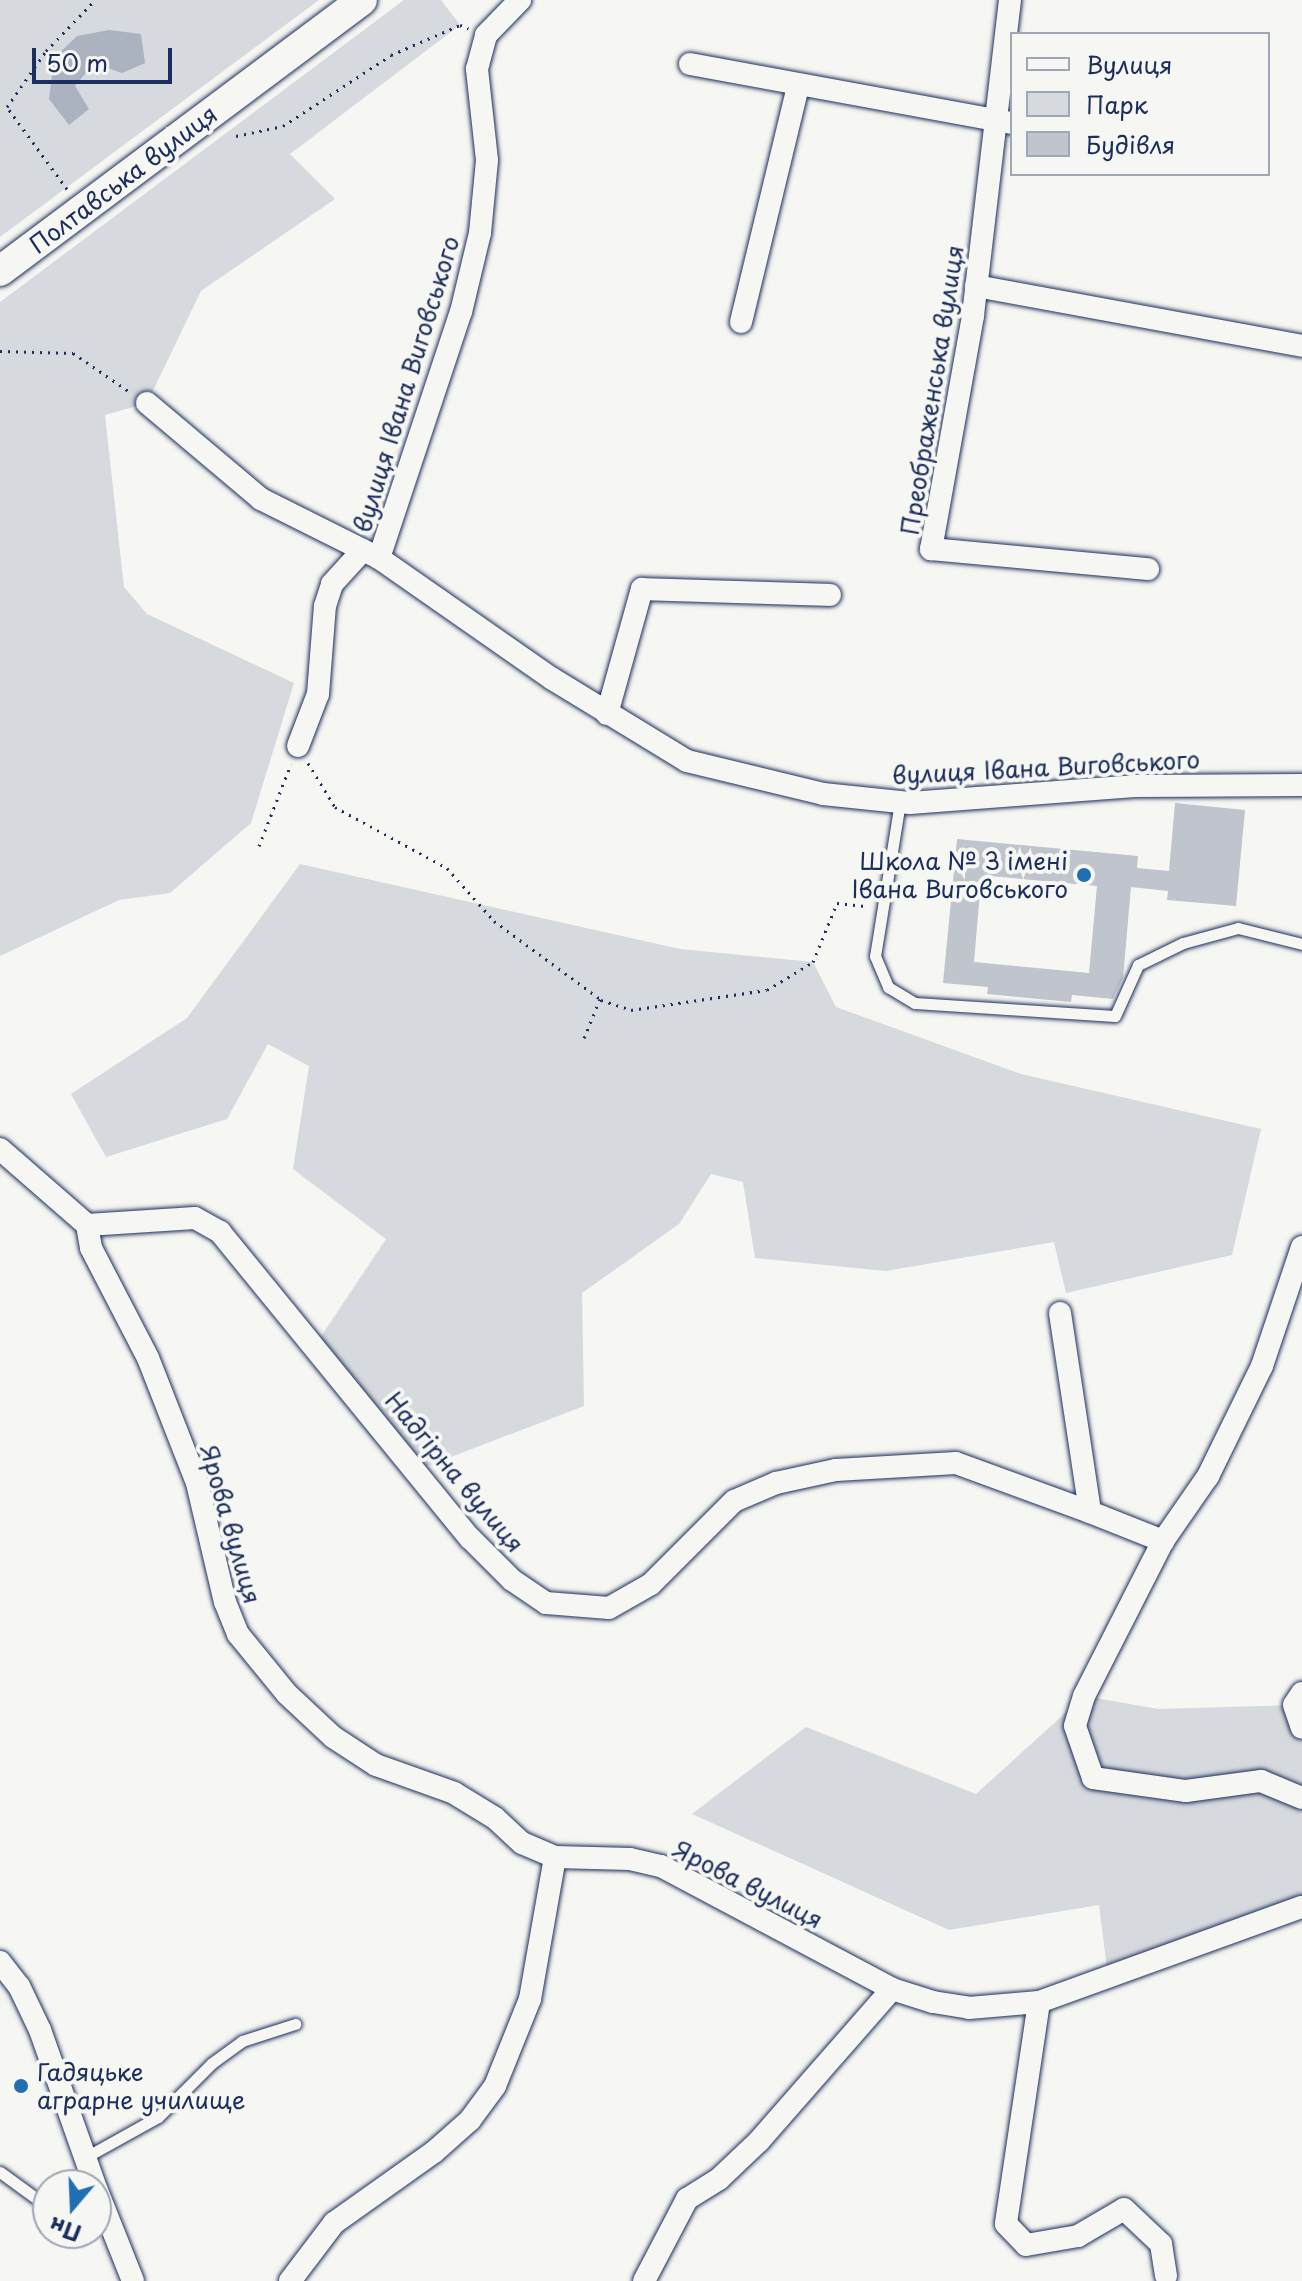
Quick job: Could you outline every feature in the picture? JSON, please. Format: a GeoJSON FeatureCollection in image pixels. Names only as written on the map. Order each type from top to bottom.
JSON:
{"type":"FeatureCollection","features":[{"type":"Feature","properties":{"kind":"main road","name":"Полтавська вулиця"},"geometry":{"type":"LineString","coordinates":[[0,271],[362,0]]}},
{"type":"Feature","properties":{"kind":"street"},"geometry":{"type":"LineString","coordinates":[[486,35],[520,0]]}},
{"type":"Feature","properties":{"kind":"street","name":"Преображенська вулиця"},"geometry":{"type":"LineString","coordinates":[[1010,0],[1004,122],[931,549],[1148,569]]}},
{"type":"Feature","properties":{"kind":"street","name":"вулиця Івана Виговського"},"geometry":{"type":"LineString","coordinates":[[298,746],[318,694],[325,606],[332,584],[371,554],[461,312],[480,233],[487,160],[477,69],[486,35]]}},
{"type":"Feature","properties":{"kind":"street"},"geometry":{"type":"LineString","coordinates":[[690,64],[1004,122]]}},
{"type":"Feature","properties":{"kind":"street"},"geometry":{"type":"LineString","coordinates":[[741,322],[798,86]]}},
{"type":"Feature","properties":{"kind":"street"},"geometry":{"type":"LineString","coordinates":[[976,286],[1302,346]]}},
{"type":"Feature","properties":{"kind":"street","name":"вулиця Івана Виговського"},"geometry":{"type":"LineString","coordinates":[[147,403],[261,499],[371,554],[607,714],[687,761],[823,794],[900,802],[1134,786],[1302,785]]}},
{"type":"Feature","properties":{"kind":"street"},"geometry":{"type":"LineString","coordinates":[[607,714],[642,589],[830,595]]}},
{"type":"Feature","properties":{"kind":"street"},"geometry":{"type":"LineString","coordinates":[[0,1149],[87,1225]]}},
{"type":"Feature","properties":{"kind":"street","name":"Надгірна вулиця"},"geometry":{"type":"LineString","coordinates":[[87,1225],[184,1217],[220,1232],[470,1538],[512,1580],[546,1603],[609,1608],[651,1584],[734,1501],[776,1483],[836,1470],[956,1463],[1163,1541]]}},
{"type":"Feature","properties":{"kind":"street","name":"Ярова вулиця"},"geometry":{"type":"LineString","coordinates":[[87,1225],[91,1248],[148,1358],[197,1483],[225,1602],[238,1634],[287,1694],[333,1737],[376,1765],[454,1793],[495,1818],[522,1843],[555,1857],[630,1859],[661,1866],[892,1989],[969,2008],[1039,2002],[1302,1907]]}},
{"type":"Feature","properties":{"kind":"street"},"geometry":{"type":"LineString","coordinates":[[1302,1247],[1262,1366],[1208,1476],[1163,1541],[1084,1696],[1075,1726],[1093,1778],[1186,1791],[1261,1781],[1302,1798]]}},
{"type":"Feature","properties":{"kind":"street"},"geometry":{"type":"LineString","coordinates":[[1060,1313],[1090,1512]]}},
{"type":"Feature","properties":{"kind":"street"},"geometry":{"type":"LineString","coordinates":[[1298,1699],[1302,1728]]}},
{"type":"Feature","properties":{"kind":"street"},"geometry":{"type":"LineString","coordinates":[[290,2281],[334,2223],[434,2152],[470,2120],[495,2086],[530,1999],[555,1857]]}},
{"type":"Feature","properties":{"kind":"street"},"geometry":{"type":"LineString","coordinates":[[0,1962],[40,2030],[90,2169]]}},
{"type":"Feature","properties":{"kind":"street"},"geometry":{"type":"LineString","coordinates":[[644,2281],[687,2199],[719,2179],[759,2141],[892,1989]]}},
{"type":"Feature","properties":{"kind":"street"},"geometry":{"type":"LineString","coordinates":[[1039,2002],[1006,2224],[1026,2245],[1078,2236],[1124,2209],[1161,2244],[1166,2276]]}},
{"type":"Feature","properties":{"kind":"street"},"geometry":{"type":"LineString","coordinates":[[112,2239],[133,2281]]}},
{"type":"Feature","properties":{"kind":"lane"},"geometry":{"type":"LineString","coordinates":[[900,802],[875,956],[888,987],[915,1003],[1115,1016],[1138,965],[1183,943],[1238,928],[1302,944]]}},
{"type":"Feature","properties":{"kind":"lane"},"geometry":{"type":"LineString","coordinates":[[86,2157],[158,2117],[212,2063],[242,2041],[295,2024]]}},
{"type":"Feature","properties":{"kind":"lane"},"geometry":{"type":"LineString","coordinates":[[0,2172],[32,2195]]}},
{"type":"Feature","properties":{"kind":"path"},"geometry":{"type":"LineString","coordinates":[[67,189],[7,107],[46,51],[95,0]]}},
{"type":"Feature","properties":{"kind":"path"},"geometry":{"type":"LineString","coordinates":[[236,136],[283,126],[391,55],[460,25],[486,35]]}},
{"type":"Feature","properties":{"kind":"path"},"geometry":{"type":"LineString","coordinates":[[0,351],[73,353],[147,403]]}},
{"type":"Feature","properties":{"kind":"path"},"geometry":{"type":"LineString","coordinates":[[259,846],[298,746]]}},
{"type":"Feature","properties":{"kind":"path"},"geometry":{"type":"LineString","coordinates":[[298,746],[335,807],[447,868],[494,921],[600,999],[631,1010],[767,990],[813,962],[837,903],[883,907]]}},
{"type":"Feature","properties":{"kind":"path"},"geometry":{"type":"LineString","coordinates":[[584,1038],[600,999]]}},
{"type":"Feature","properties":{"kind":"green space"},"geometry":{"type":"Polygon","coordinates":[[[0,0],[319,0],[0,237],[0,0]]]}},
{"type":"Feature","properties":{"kind":"green space"},"geometry":{"type":"Polygon","coordinates":[[[404,0],[441,0],[460,25],[290,154],[335,199],[201,291],[147,403],[105,415],[124,587],[147,614],[294,683],[251,823],[170,893],[119,900],[0,956],[0,302],[404,0]]]}},
{"type":"Feature","properties":{"kind":"green space"},"geometry":{"type":"Polygon","coordinates":[[[300,864],[680,949],[813,962],[836,1007],[1021,1074],[1261,1129],[1232,1255],[1066,1293],[1054,1242],[886,1271],[755,1258],[743,1182],[711,1174],[679,1224],[582,1293],[584,1406],[417,1470],[316,1344],[386,1239],[293,1169],[309,1066],[268,1044],[227,1119],[106,1157],[71,1094],[187,1018],[300,864]]]}},
{"type":"Feature","properties":{"kind":"green space"},"geometry":{"type":"Polygon","coordinates":[[[1084,1696],[1158,1709],[1294,1705],[1302,1728],[1302,1907],[1108,1976],[1099,1905],[949,1930],[692,1814],[806,1727],[976,1794],[1084,1696]]]}},
{"type":"Feature","properties":{"kind":"shaded area"},"geometry":{"type":"Polygon","coordinates":[[[109,30],[141,34],[145,63],[122,73],[94,63],[75,86],[89,109],[69,125],[49,99],[54,58],[77,36],[109,30]]]}},
{"type":"Feature","properties":{"kind":"building"},"geometry":{"type":"Polygon","coordinates":[[[1175,803],[1245,810],[1236,906],[1167,900],[1168,891],[1131,887],[1123,978],[1113,999],[1072,995],[1071,1002],[987,994],[988,987],[943,983],[957,839],[1138,856],[1137,868],[1169,871],[1175,803]],[[990,876],[989,892],[980,892],[974,962],[1089,973],[1097,886],[990,876]]]}},
{"type":"Feature","properties":{"kind":"place","name":"Школа № 3 імені Івана Виговського"},"geometry":{"type":"Point","coordinates":[1084,875]}},
{"type":"Feature","properties":{"kind":"place","name":"Гадяцьке аграрне училище"},"geometry":{"type":"Point","coordinates":[21,2086]}}]}
